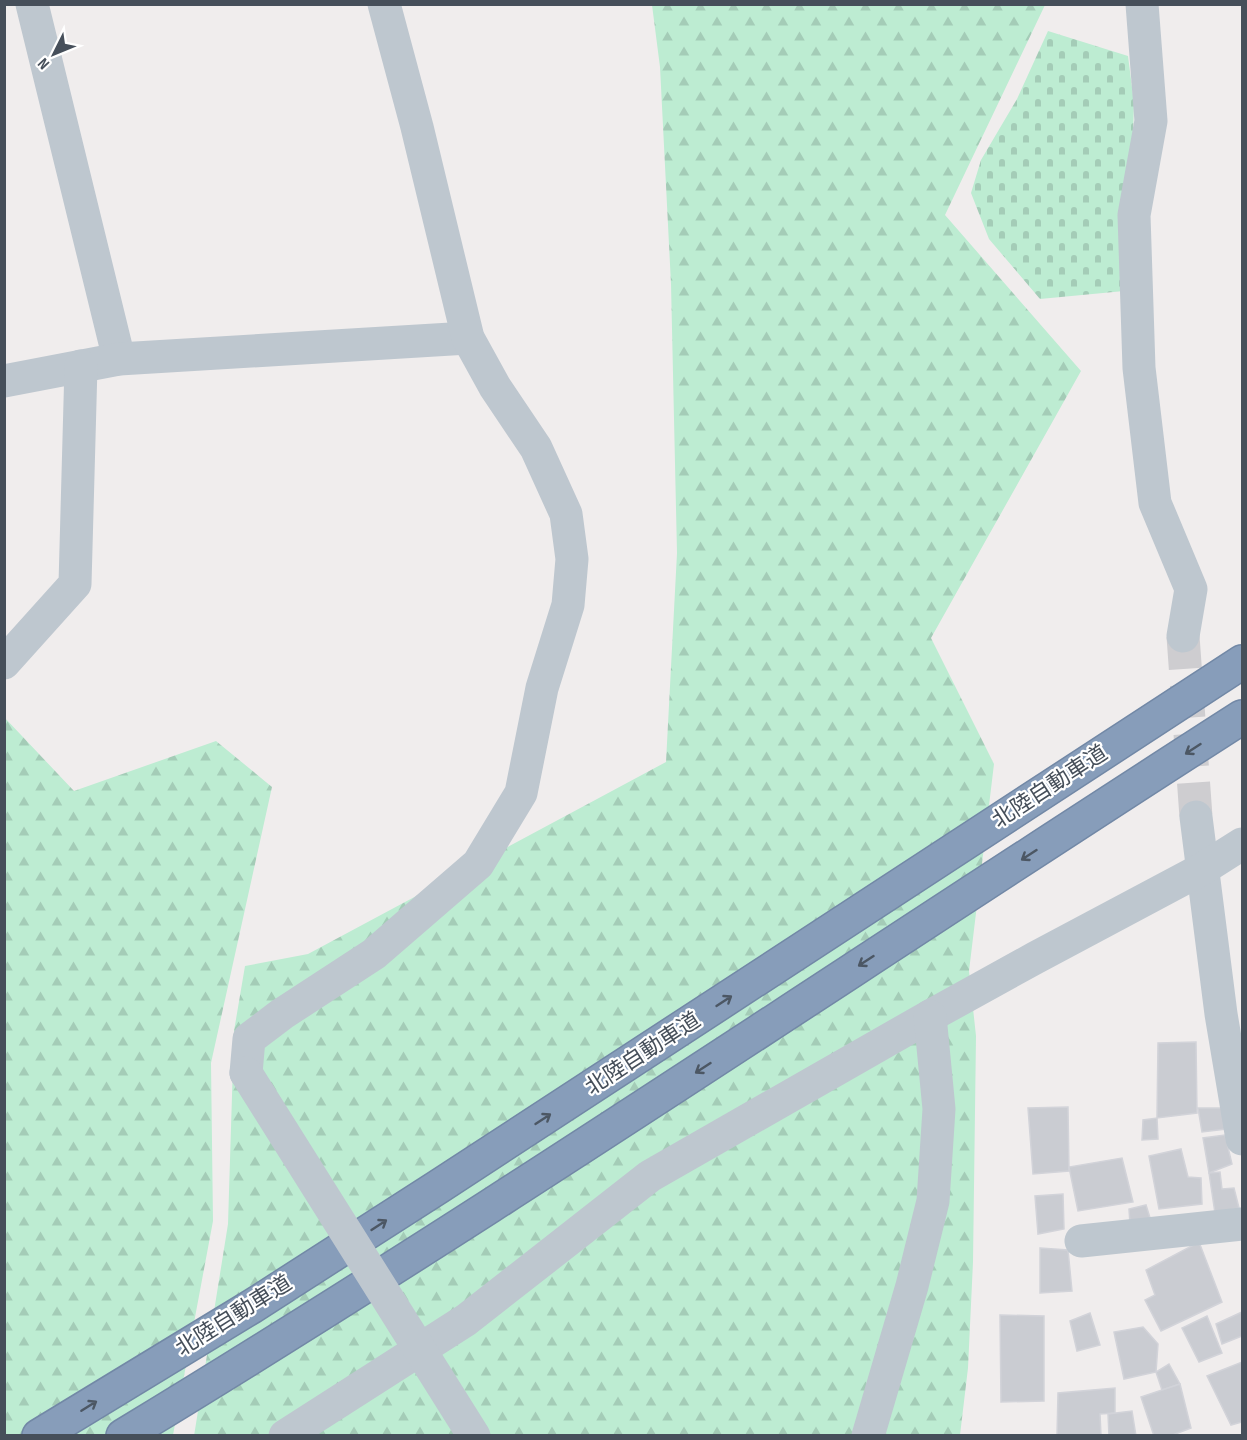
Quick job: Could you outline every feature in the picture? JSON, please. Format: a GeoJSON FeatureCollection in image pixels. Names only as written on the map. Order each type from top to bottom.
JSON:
{"type":"FeatureCollection","features":[{"type":"Feature","properties":{"kind":"highway","name":"北陸自動車道"},"geometry":{"type":"LineString","coordinates":[[39,1436],[251,1307],[1242,662]]}},
{"type":"Feature","properties":{"kind":"highway","name":"北陸自動車道"},"geometry":{"type":"LineString","coordinates":[[123,1436],[453,1230],[1242,717]]}},
{"type":"Feature","properties":{"kind":"street"},"geometry":{"type":"LineString","coordinates":[[32,4],[119,359]]}},
{"type":"Feature","properties":{"kind":"street"},"geometry":{"type":"LineString","coordinates":[[384,4],[417,127],[468,338],[495,387],[536,448],[566,514],[572,559],[568,605],[542,688],[521,793],[478,864],[374,954],[282,1014],[249,1039],[246,1072],[474,1436]]}},
{"type":"Feature","properties":{"kind":"street"},"geometry":{"type":"LineString","coordinates":[[1142,4],[1151,121],[1134,214],[1139,368],[1155,503],[1191,590],[1183,636]]}},
{"type":"Feature","properties":{"kind":"street"},"geometry":{"type":"LineString","coordinates":[[4,381],[119,359],[468,338]]}},
{"type":"Feature","properties":{"kind":"street"},"geometry":{"type":"LineString","coordinates":[[4,663],[75,584],[81,366]]}},
{"type":"Feature","properties":{"kind":"street"},"geometry":{"type":"LineString","coordinates":[[1196,817],[1221,1014],[1242,1139]]}},
{"type":"Feature","properties":{"kind":"street"},"geometry":{"type":"LineString","coordinates":[[285,1436],[466,1320],[650,1176],[930,1016],[1204,868],[1242,844]]}},
{"type":"Feature","properties":{"kind":"street"},"geometry":{"type":"LineString","coordinates":[[868,1436],[912,1286],[933,1201],[939,1109],[930,1016]]}},
{"type":"Feature","properties":{"kind":"street"},"geometry":{"type":"LineString","coordinates":[[1081,1241],[1242,1224]]}},
{"type":"Feature","properties":{"kind":"green space"},"geometry":{"type":"Polygon","coordinates":[[[652,5],[1045,5],[945,215],[1081,371],[931,638],[994,764],[969,971],[976,1036],[973,1262],[968,1368],[960,1435],[194,1436],[228,1224],[234,1031],[245,966],[308,954],[666,762],[677,553],[671,284],[660,67],[652,5]]]}},
{"type":"Feature","properties":{"kind":"green space"},"geometry":{"type":"Polygon","coordinates":[[[1048,31],[1128,56],[1134,103],[1124,291],[1040,299],[989,239],[971,193],[981,160],[1017,99],[1048,31]]]}},
{"type":"Feature","properties":{"kind":"green space"},"geometry":{"type":"Polygon","coordinates":[[[4,717],[74,791],[216,741],[272,787],[211,1063],[213,1221],[173,1435],[5,1435],[4,717]]]}},
{"type":"Feature","properties":{"kind":"building"},"geometry":{"type":"Polygon","coordinates":[[[1196,1042],[1197,1113],[1157,1118],[1158,1043],[1196,1042]]]}},
{"type":"Feature","properties":{"kind":"building"},"geometry":{"type":"Polygon","coordinates":[[[1068,1107],[1069,1171],[1033,1174],[1028,1108],[1068,1107]]]}},
{"type":"Feature","properties":{"kind":"building"},"geometry":{"type":"Polygon","coordinates":[[[1198,1108],[1224,1108],[1226,1129],[1202,1132],[1198,1108]]]}},
{"type":"Feature","properties":{"kind":"building"},"geometry":{"type":"Polygon","coordinates":[[[1157,1118],[1158,1139],[1142,1140],[1143,1120],[1157,1118]]]}},
{"type":"Feature","properties":{"kind":"building"},"geometry":{"type":"Polygon","coordinates":[[[1225,1135],[1232,1164],[1209,1173],[1203,1138],[1225,1135]]]}},
{"type":"Feature","properties":{"kind":"building"},"geometry":{"type":"Polygon","coordinates":[[[1181,1149],[1188,1177],[1201,1178],[1202,1204],[1159,1209],[1149,1156],[1181,1149]]]}},
{"type":"Feature","properties":{"kind":"building"},"geometry":{"type":"Polygon","coordinates":[[[1122,1158],[1133,1202],[1078,1211],[1069,1167],[1122,1158]]]}},
{"type":"Feature","properties":{"kind":"building"},"geometry":{"type":"Polygon","coordinates":[[[1220,1172],[1222,1189],[1234,1188],[1239,1208],[1215,1213],[1209,1173],[1220,1172]]]}},
{"type":"Feature","properties":{"kind":"building"},"geometry":{"type":"Polygon","coordinates":[[[1063,1194],[1064,1229],[1038,1234],[1035,1196],[1063,1194]]]}},
{"type":"Feature","properties":{"kind":"building"},"geometry":{"type":"Polygon","coordinates":[[[1146,1205],[1151,1221],[1130,1224],[1129,1209],[1146,1205]]]}},
{"type":"Feature","properties":{"kind":"building"},"geometry":{"type":"Polygon","coordinates":[[[1199,1242],[1222,1302],[1161,1331],[1145,1300],[1155,1295],[1146,1270],[1199,1242]]]}},
{"type":"Feature","properties":{"kind":"building"},"geometry":{"type":"Polygon","coordinates":[[[1040,1248],[1068,1250],[1072,1291],[1040,1293],[1040,1248]]]}},
{"type":"Feature","properties":{"kind":"building"},"geometry":{"type":"Polygon","coordinates":[[[1242,1312],[1242,1336],[1222,1344],[1216,1324],[1242,1312]]]}},
{"type":"Feature","properties":{"kind":"building"},"geometry":{"type":"Polygon","coordinates":[[[1090,1313],[1100,1345],[1077,1351],[1070,1321],[1090,1313]]]}},
{"type":"Feature","properties":{"kind":"building"},"geometry":{"type":"Polygon","coordinates":[[[1000,1315],[1044,1316],[1044,1401],[1001,1402],[1000,1315]]]}},
{"type":"Feature","properties":{"kind":"building"},"geometry":{"type":"Polygon","coordinates":[[[1207,1316],[1222,1353],[1199,1362],[1182,1328],[1207,1316]]]}},
{"type":"Feature","properties":{"kind":"building"},"geometry":{"type":"Polygon","coordinates":[[[1143,1327],[1158,1344],[1156,1372],[1124,1379],[1114,1332],[1143,1327]]]}},
{"type":"Feature","properties":{"kind":"building"},"geometry":{"type":"Polygon","coordinates":[[[1242,1362],[1242,1422],[1231,1425],[1207,1376],[1242,1362]]]}},
{"type":"Feature","properties":{"kind":"building"},"geometry":{"type":"Polygon","coordinates":[[[1169,1364],[1180,1384],[1162,1390],[1156,1372],[1169,1364]]]}},
{"type":"Feature","properties":{"kind":"building"},"geometry":{"type":"Polygon","coordinates":[[[1180,1384],[1191,1428],[1170,1436],[1154,1436],[1141,1397],[1180,1384]]]}},
{"type":"Feature","properties":{"kind":"building"},"geometry":{"type":"Polygon","coordinates":[[[1115,1388],[1115,1413],[1100,1414],[1101,1436],[1057,1436],[1058,1393],[1115,1388]]]}},
{"type":"Feature","properties":{"kind":"building"},"geometry":{"type":"Polygon","coordinates":[[[1132,1411],[1136,1436],[1109,1436],[1108,1414],[1132,1411]]]}},
{"type":"Feature","properties":{"kind":"tunnel"},"geometry":{"type":"LineString","coordinates":[[1183,636],[1196,817]]}}]}
